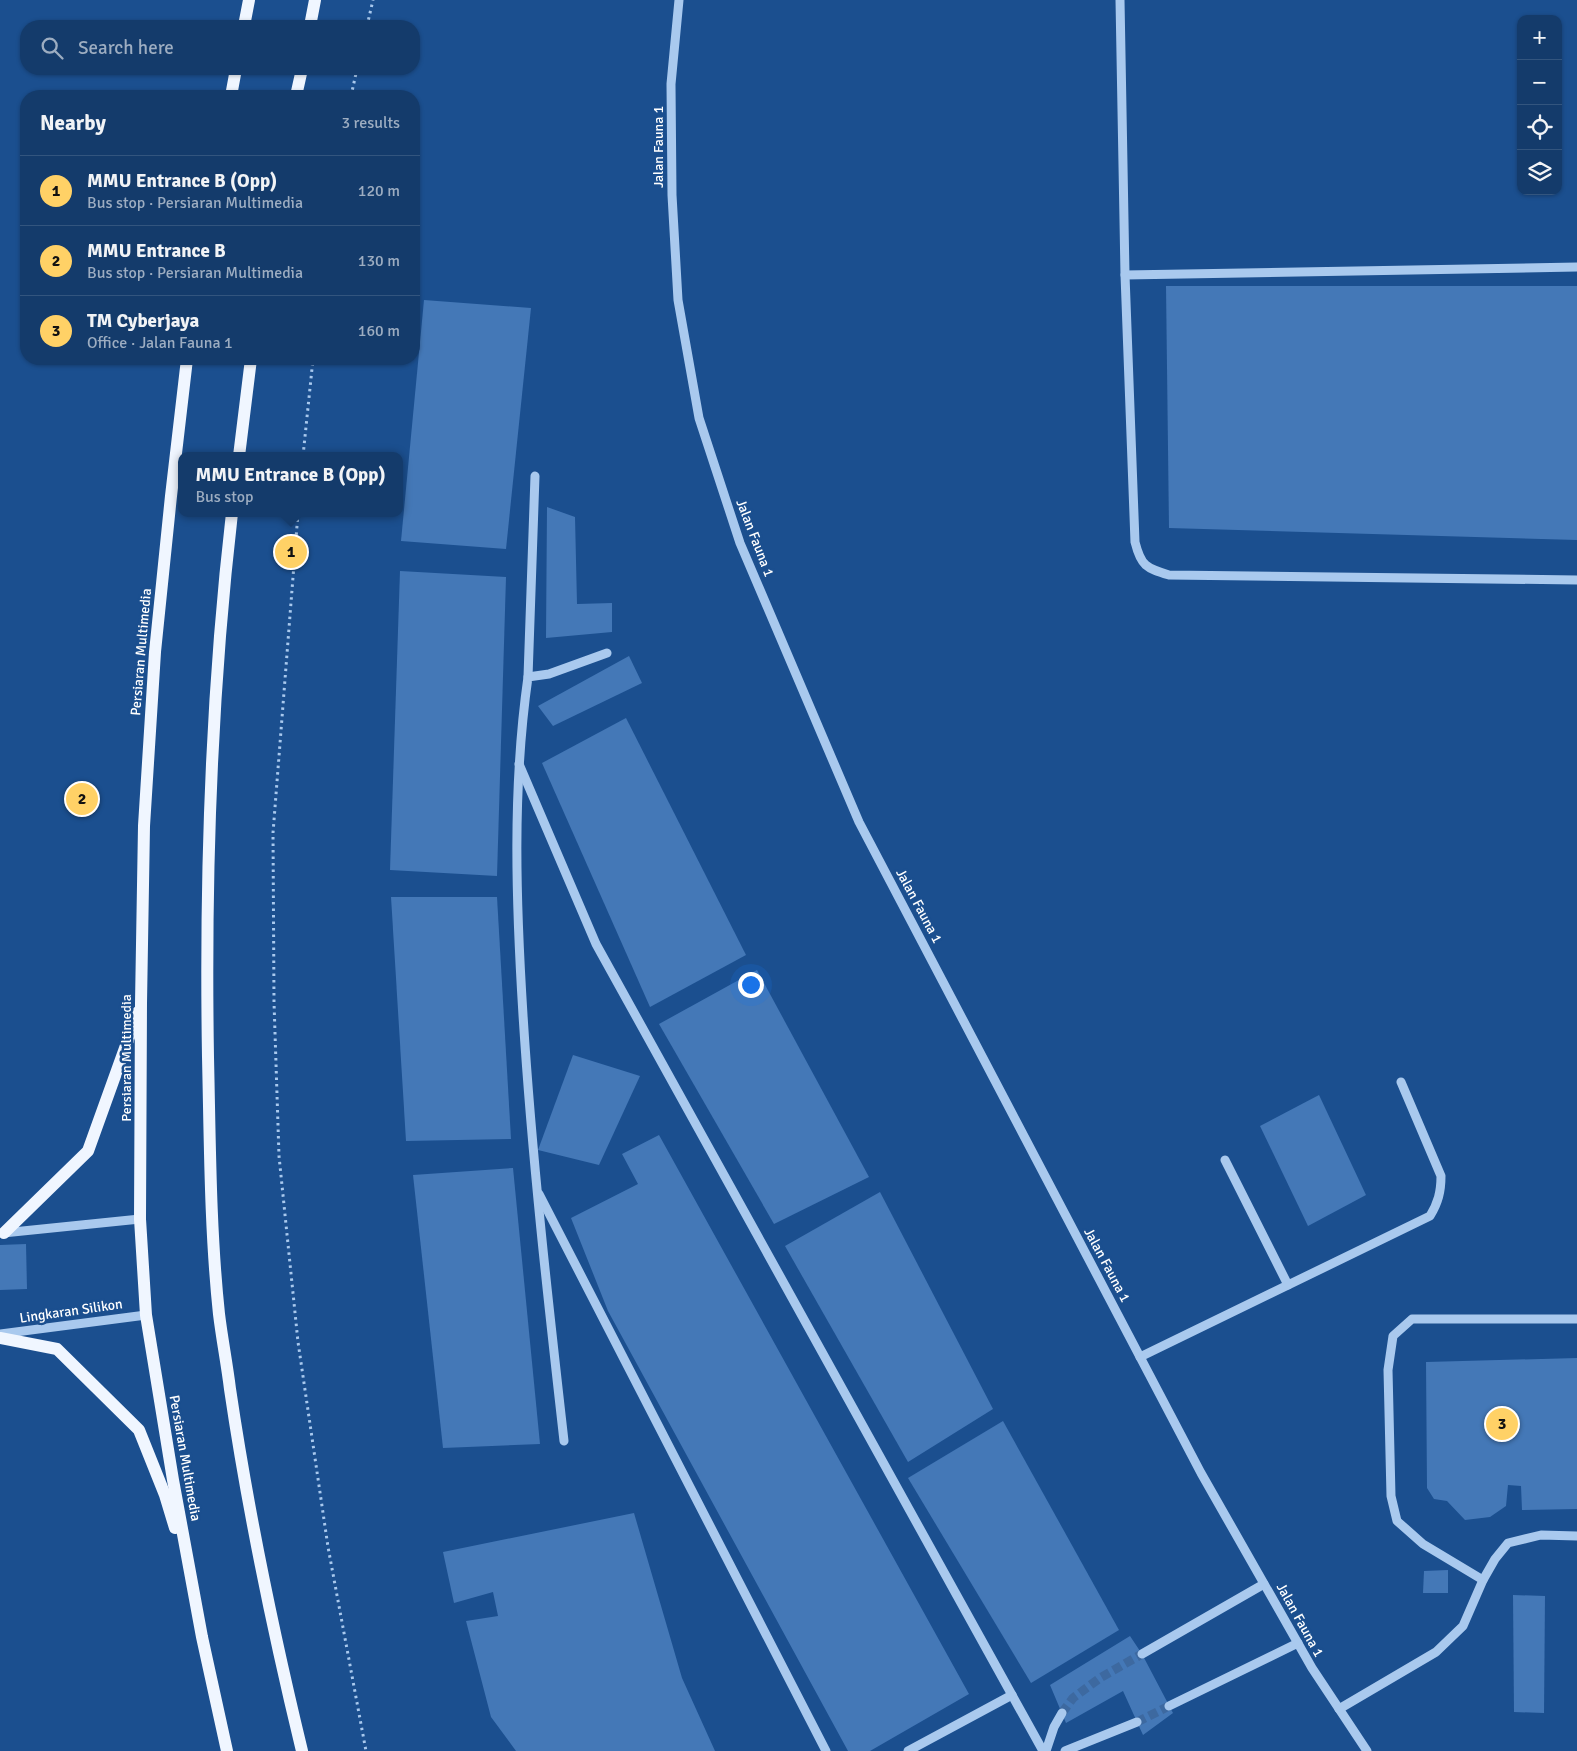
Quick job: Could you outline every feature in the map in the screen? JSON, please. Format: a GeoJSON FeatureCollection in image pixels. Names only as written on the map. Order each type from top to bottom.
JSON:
{"type":"FeatureCollection","features":[{"type":"Feature","properties":{"kind":"main road"},"geometry":{"type":"LineString","coordinates":[[245,20],[249,0]]}},
{"type":"Feature","properties":{"kind":"main road"},"geometry":{"type":"LineString","coordinates":[[311,20],[315,0]]}},
{"type":"Feature","properties":{"kind":"main road"},"geometry":{"type":"LineString","coordinates":[[232,90],[235,75]]}},
{"type":"Feature","properties":{"kind":"main road"},"geometry":{"type":"LineString","coordinates":[[297,90],[301,75]]}},
{"type":"Feature","properties":{"kind":"main road","name":"Persiaran Multimedia"},"geometry":{"type":"LineString","coordinates":[[186,365],[155,652],[144,826],[140,1219],[146,1315],[192,1585],[227,1751]]}},
{"type":"Feature","properties":{"kind":"main road"},"geometry":{"type":"LineString","coordinates":[[240,452],[251,365]]}},
{"type":"Feature","properties":{"kind":"main road"},"geometry":{"type":"LineString","coordinates":[[232,517],[218,656],[209,824],[206,952],[212,1216],[219,1314],[250,1515],[274,1633],[302,1751]]}},
{"type":"Feature","properties":{"kind":"main road"},"geometry":{"type":"LineString","coordinates":[[2,1233],[88,1151],[141,1003]]}},
{"type":"Feature","properties":{"kind":"main road"},"geometry":{"type":"LineString","coordinates":[[0,1338],[57,1349],[139,1430],[165,1495],[192,1585]]}},
{"type":"Feature","properties":{"kind":"street","name":"Jalan Fauna 1"},"geometry":{"type":"LineString","coordinates":[[679,0],[671,84],[672,194],[678,300],[700,418],[740,543],[860,822],[1201,1473],[1312,1668],[1367,1751]]}},
{"type":"Feature","properties":{"kind":"street"},"geometry":{"type":"LineString","coordinates":[[1120,0],[1126,275],[1135,542],[1139,558],[1151,570],[1169,575],[1577,580]]}},
{"type":"Feature","properties":{"kind":"street"},"geometry":{"type":"LineString","coordinates":[[1126,275],[1577,267]]}},
{"type":"Feature","properties":{"kind":"street"},"geometry":{"type":"LineString","coordinates":[[535,476],[528,677],[519,764],[517,828],[519,948],[536,1189],[564,1442]]}},
{"type":"Feature","properties":{"kind":"street"},"geometry":{"type":"LineString","coordinates":[[528,677],[549,674],[607,653]]}},
{"type":"Feature","properties":{"kind":"street"},"geometry":{"type":"LineString","coordinates":[[519,764],[596,944],[1044,1751]]}},
{"type":"Feature","properties":{"kind":"street"},"geometry":{"type":"LineString","coordinates":[[1140,1357],[1430,1216],[1438,1203],[1441,1190],[1441,1176],[1401,1082]]}},
{"type":"Feature","properties":{"kind":"street"},"geometry":{"type":"LineString","coordinates":[[1225,1160],[1288,1285]]}},
{"type":"Feature","properties":{"kind":"street"},"geometry":{"type":"LineString","coordinates":[[536,1189],[826,1751]]}},
{"type":"Feature","properties":{"kind":"street"},"geometry":{"type":"LineString","coordinates":[[2,1233],[140,1219]]}},
{"type":"Feature","properties":{"kind":"street","name":"Lingkaran Silikon"},"geometry":{"type":"LineString","coordinates":[[0,1334],[146,1315]]}},
{"type":"Feature","properties":{"kind":"street"},"geometry":{"type":"LineString","coordinates":[[1483,1580],[1423,1544],[1397,1521],[1391,1496],[1390,1477],[1388,1370],[1393,1336],[1412,1319],[1577,1319]]}},
{"type":"Feature","properties":{"kind":"street"},"geometry":{"type":"LineString","coordinates":[[1339,1709],[1436,1652],[1449,1641],[1463,1626],[1483,1580],[1495,1559],[1508,1544],[1541,1535],[1577,1536]]}},
{"type":"Feature","properties":{"kind":"street"},"geometry":{"type":"LineString","coordinates":[[1142,1654],[1264,1584]]}},
{"type":"Feature","properties":{"kind":"street"},"geometry":{"type":"LineString","coordinates":[[1170,1706],[1298,1644]]}},
{"type":"Feature","properties":{"kind":"street"},"geometry":{"type":"LineString","coordinates":[[908,1751],[1012,1695]]}},
{"type":"Feature","properties":{"kind":"street"},"geometry":{"type":"LineString","coordinates":[[1044,1751],[1062,1713]]}},
{"type":"Feature","properties":{"kind":"street"},"geometry":{"type":"LineString","coordinates":[[1065,1751],[1137,1722]]}},
{"type":"Feature","properties":{"kind":"path"},"geometry":{"type":"LineString","coordinates":[[368,20],[373,0]]}},
{"type":"Feature","properties":{"kind":"path"},"geometry":{"type":"LineString","coordinates":[[352,90],[356,75]]}},
{"type":"Feature","properties":{"kind":"path"},"geometry":{"type":"LineString","coordinates":[[303,452],[312,365]]}},
{"type":"Feature","properties":{"kind":"path"},"geometry":{"type":"LineString","coordinates":[[298,517],[273,833],[274,1002],[278,1156],[299,1352],[328,1547],[366,1751]]}},
{"type":"Feature","properties":{"kind":"building"},"geometry":{"type":"Polygon","coordinates":[[[1166,286],[1577,286],[1577,540],[1169,528],[1166,286]]]}},
{"type":"Feature","properties":{"kind":"building"},"geometry":{"type":"Polygon","coordinates":[[[424,300],[531,308],[506,549],[401,541],[418,365],[420,365],[424,300]]]}},
{"type":"Feature","properties":{"kind":"building"},"geometry":{"type":"Polygon","coordinates":[[[547,507],[575,517],[577,604],[612,603],[612,632],[546,638],[547,507]]]}},
{"type":"Feature","properties":{"kind":"building"},"geometry":{"type":"Polygon","coordinates":[[[400,571],[506,577],[497,876],[390,870],[400,571]]]}},
{"type":"Feature","properties":{"kind":"building"},"geometry":{"type":"Polygon","coordinates":[[[629,656],[642,683],[553,726],[538,706],[629,656]]]}},
{"type":"Feature","properties":{"kind":"building"},"geometry":{"type":"Polygon","coordinates":[[[626,718],[746,955],[650,1007],[542,763],[626,718]]]}},
{"type":"Feature","properties":{"kind":"building"},"geometry":{"type":"Polygon","coordinates":[[[391,897],[497,897],[511,1139],[406,1141],[391,897]]]}},
{"type":"Feature","properties":{"kind":"building"},"geometry":{"type":"Polygon","coordinates":[[[757,970],[869,1177],[774,1224],[659,1024],[757,970]]]}},
{"type":"Feature","properties":{"kind":"building"},"geometry":{"type":"Polygon","coordinates":[[[573,1055],[640,1076],[599,1165],[538,1150],[573,1055]]]}},
{"type":"Feature","properties":{"kind":"building"},"geometry":{"type":"Polygon","coordinates":[[[1319,1095],[1366,1195],[1308,1226],[1260,1126],[1319,1095]]]}},
{"type":"Feature","properties":{"kind":"building"},"geometry":{"type":"Polygon","coordinates":[[[659,1135],[969,1694],[870,1751],[848,1751],[608,1311],[571,1218],[638,1184],[622,1154],[659,1135]]]}},
{"type":"Feature","properties":{"kind":"building"},"geometry":{"type":"Polygon","coordinates":[[[513,1168],[540,1444],[443,1448],[413,1175],[513,1168]]]}},
{"type":"Feature","properties":{"kind":"building"},"geometry":{"type":"Polygon","coordinates":[[[880,1192],[993,1409],[908,1462],[785,1246],[880,1192]]]}},
{"type":"Feature","properties":{"kind":"building"},"geometry":{"type":"Polygon","coordinates":[[[26,1244],[27,1289],[0,1290],[0,1245],[26,1244]]]}},
{"type":"Feature","properties":{"kind":"building"},"geometry":{"type":"Polygon","coordinates":[[[1577,1358],[1577,1509],[1522,1510],[1521,1486],[1508,1485],[1506,1506],[1490,1517],[1465,1520],[1447,1501],[1434,1499],[1427,1488],[1426,1362],[1577,1358]]]}},
{"type":"Feature","properties":{"kind":"building"},"geometry":{"type":"Polygon","coordinates":[[[1003,1421],[1119,1630],[1031,1683],[908,1478],[1003,1421]]]}},
{"type":"Feature","properties":{"kind":"building"},"geometry":{"type":"Polygon","coordinates":[[[634,1513],[682,1678],[715,1751],[516,1751],[491,1717],[466,1621],[498,1616],[493,1592],[454,1603],[443,1552],[634,1513]]]}},
{"type":"Feature","properties":{"kind":"building"},"geometry":{"type":"Polygon","coordinates":[[[1448,1570],[1448,1593],[1423,1593],[1424,1571],[1448,1570]]]}},
{"type":"Feature","properties":{"kind":"building"},"geometry":{"type":"Polygon","coordinates":[[[1513,1595],[1545,1596],[1544,1713],[1514,1712],[1513,1595]]]}},
{"type":"Feature","properties":{"kind":"building"},"geometry":{"type":"Polygon","coordinates":[[[1130,1636],[1142,1654],[1173,1713],[1143,1735],[1123,1691],[1066,1723],[1050,1685],[1130,1636]]]}},
{"type":"Feature","properties":{"kind":"tunnel"},"geometry":{"type":"LineString","coordinates":[[1062,1713],[1073,1698],[1100,1678],[1142,1654]]}},
{"type":"Feature","properties":{"kind":"tunnel"},"geometry":{"type":"LineString","coordinates":[[1137,1722],[1169,1706]]}},
{"type":"Feature","properties":{"kind":"place","name":"MMU Entrance B (Opp)"},"geometry":{"type":"Point","coordinates":[291,552]}},
{"type":"Feature","properties":{"kind":"place","name":"MMU Entrance B"},"geometry":{"type":"Point","coordinates":[82,799]}},
{"type":"Feature","properties":{"kind":"place","name":"TM Cyberjaya"},"geometry":{"type":"Point","coordinates":[1502,1424]}}]}
